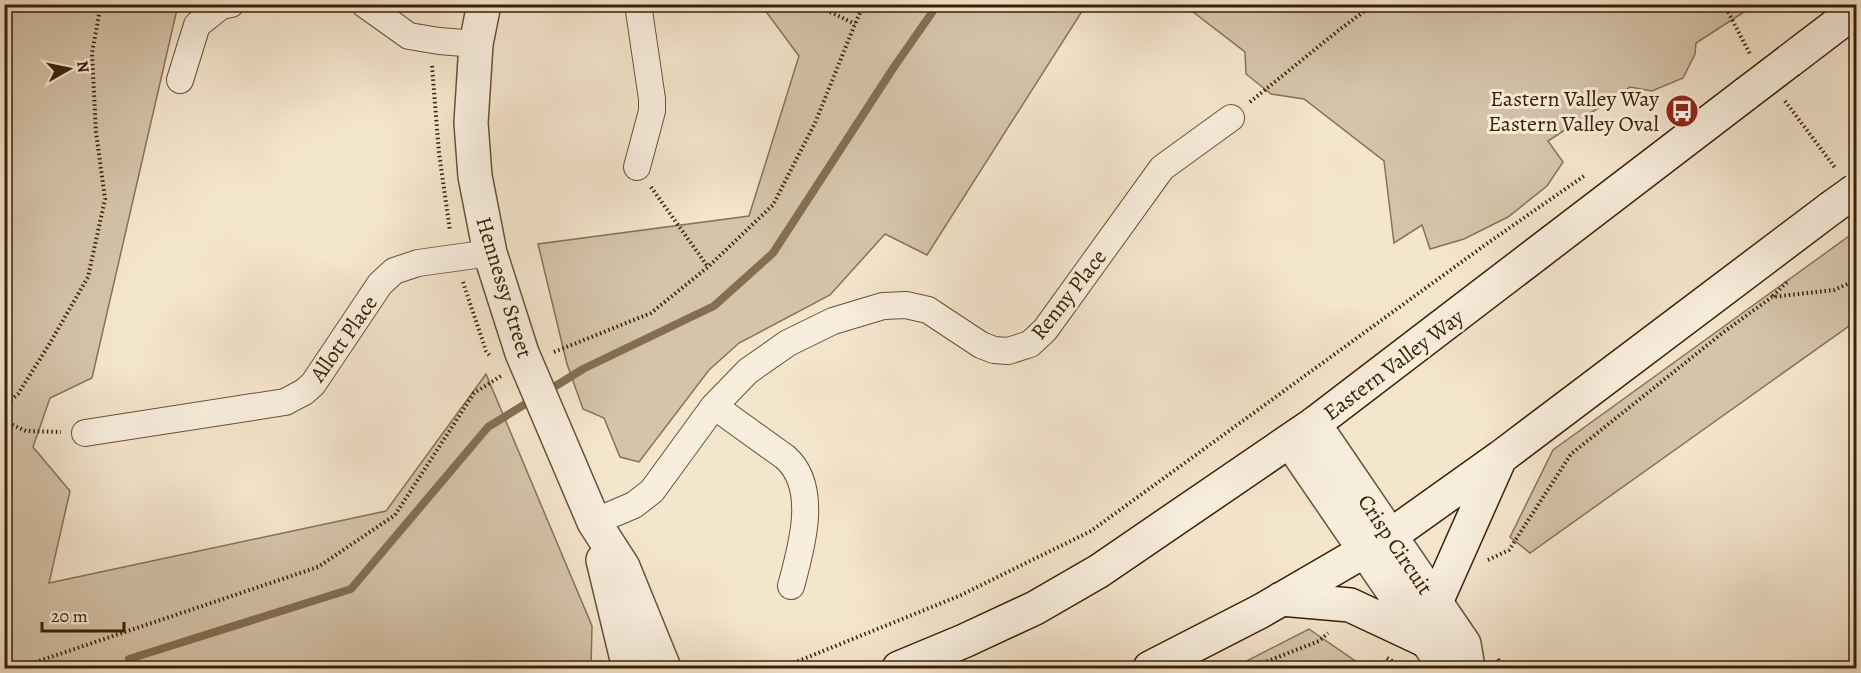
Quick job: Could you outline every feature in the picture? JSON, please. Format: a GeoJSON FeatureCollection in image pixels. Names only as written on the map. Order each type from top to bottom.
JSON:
{"type":"FeatureCollection","features":[{"type":"Feature","properties":{"kind":"main road","name":"Hennessy Street"},"geometry":{"type":"LineString","coordinates":[[484,4],[476,44],[471,123],[475,176],[490,253],[522,353],[594,522],[629,669]]}},
{"type":"Feature","properties":{"kind":"main road","name":"Eastern Valley Way"},"geometry":{"type":"LineString","coordinates":[[899,669],[1035,608],[1099,571],[1302,433],[1857,10]]}},
{"type":"Feature","properties":{"kind":"main road"},"geometry":{"type":"LineString","coordinates":[[1150,669],[1281,600],[1378,543],[1501,457],[1844,199]]}},
{"type":"Feature","properties":{"kind":"main road","name":"Crisp Circuit"},"geometry":{"type":"LineString","coordinates":[[1302,433],[1378,543],[1440,660],[1453,669]]}},
{"type":"Feature","properties":{"kind":"main road"},"geometry":{"type":"LineString","coordinates":[[1436,602],[1501,457]]}},
{"type":"Feature","properties":{"kind":"main road","name":"Hennessy Street"},"geometry":{"type":"LineString","coordinates":[[594,522],[623,567],[663,669]]}},
{"type":"Feature","properties":{"kind":"main road","name":"Crisp Circuit"},"geometry":{"type":"LineString","coordinates":[[1378,543],[1436,602],[1464,644],[1467,669]]}},
{"type":"Feature","properties":{"kind":"main road"},"geometry":{"type":"LineString","coordinates":[[1281,600],[1350,605],[1429,642]]}},
{"type":"Feature","properties":{"kind":"street"},"geometry":{"type":"LineString","coordinates":[[180,80],[197,25],[221,6],[231,4]]}},
{"type":"Feature","properties":{"kind":"street"},"geometry":{"type":"LineString","coordinates":[[364,4],[409,36],[476,44]]}},
{"type":"Feature","properties":{"kind":"street"},"geometry":{"type":"LineString","coordinates":[[637,167],[652,111],[638,4]]}},
{"type":"Feature","properties":{"kind":"street","name":"Renny Place"},"geometry":{"type":"LineString","coordinates":[[594,522],[634,505],[652,491],[714,406],[747,371],[788,343],[833,321],[883,306],[906,305],[928,310],[981,345],[994,350],[1008,351],[1030,344],[1045,330],[1162,168],[1231,118]]}},
{"type":"Feature","properties":{"kind":"street","name":"Allott Place"},"geometry":{"type":"LineString","coordinates":[[86,433],[293,399],[313,384],[380,284],[394,272],[418,263],[490,253]]}},
{"type":"Feature","properties":{"kind":"street"},"geometry":{"type":"LineString","coordinates":[[714,406],[785,457],[800,476],[805,510],[804,532],[802,548],[791,586]]}},
{"type":"Feature","properties":{"kind":"path"},"geometry":{"type":"LineString","coordinates":[[4,406],[18,394],[88,277],[105,199],[96,132],[92,53],[101,4]]}},
{"type":"Feature","properties":{"kind":"path"},"geometry":{"type":"LineString","coordinates":[[814,4],[855,24]]}},
{"type":"Feature","properties":{"kind":"path"},"geometry":{"type":"LineString","coordinates":[[18,669],[318,567],[395,515],[474,393],[505,373],[651,313],[708,267],[773,205],[815,123],[864,4]]}},
{"type":"Feature","properties":{"kind":"path"},"geometry":{"type":"LineString","coordinates":[[1231,118],[1374,4]]}},
{"type":"Feature","properties":{"kind":"path"},"geometry":{"type":"LineString","coordinates":[[637,167],[708,267]]}},
{"type":"Feature","properties":{"kind":"path"},"geometry":{"type":"LineString","coordinates":[[781,669],[958,596],[1091,531],[1485,245],[1590,172]]}},
{"type":"Feature","properties":{"kind":"path"},"geometry":{"type":"LineString","coordinates":[[1486,561],[1509,550],[1571,454],[1725,331],[1773,297],[1834,290],[1857,280]]}},
{"type":"Feature","properties":{"kind":"path"},"geometry":{"type":"LineString","coordinates":[[4,421],[26,431],[86,433]]}},
{"type":"Feature","properties":{"kind":"path"},"geometry":{"type":"LineString","coordinates":[[1250,669],[1319,641],[1335,627]]}},
{"type":"Feature","properties":{"kind":"shaded area"},"geometry":{"type":"Polygon","coordinates":[[[4,5],[178,5],[92,378],[50,398],[33,447],[70,491],[49,583],[386,511],[486,374],[592,626],[591,668],[5,668],[4,5]]]}},
{"type":"Feature","properties":{"kind":"shaded area"},"geometry":{"type":"Polygon","coordinates":[[[761,5],[1086,5],[927,255],[885,234],[830,295],[739,343],[709,370],[639,462],[620,457],[604,418],[583,409],[567,364],[538,244],[749,216],[799,56],[761,5]]]}},
{"type":"Feature","properties":{"kind":"shaded area"},"geometry":{"type":"Polygon","coordinates":[[[1184,5],[1755,5],[1696,43],[1695,54],[1683,78],[1652,91],[1630,87],[1548,141],[1563,162],[1547,186],[1508,217],[1464,239],[1430,249],[1422,225],[1394,243],[1384,161],[1304,99],[1271,94],[1246,74],[1245,52],[1184,5]]]}},
{"type":"Feature","properties":{"kind":"shaded area"},"geometry":{"type":"Polygon","coordinates":[[[1856,231],[1856,321],[1530,553],[1510,537],[1553,450],[1856,231]]]}},
{"type":"Feature","properties":{"kind":"shaded area"},"geometry":{"type":"Polygon","coordinates":[[[1309,629],[1361,665],[1355,668],[1233,668],[1309,629]]]}},
{"type":"Feature","properties":{"kind":"waterway"},"geometry":{"type":"LineString","coordinates":[[546,392],[583,369],[714,306],[773,253],[894,67],[938,4]]}},
{"type":"Feature","properties":{"kind":"waterway"},"geometry":{"type":"LineString","coordinates":[[129,659],[351,589],[488,427],[535,398]]}},
{"type":"Feature","properties":{"kind":"place","name":"Eastern Valley Way Eastern Valley Oval"},"geometry":{"type":"Point","coordinates":[1682,111]}}]}
